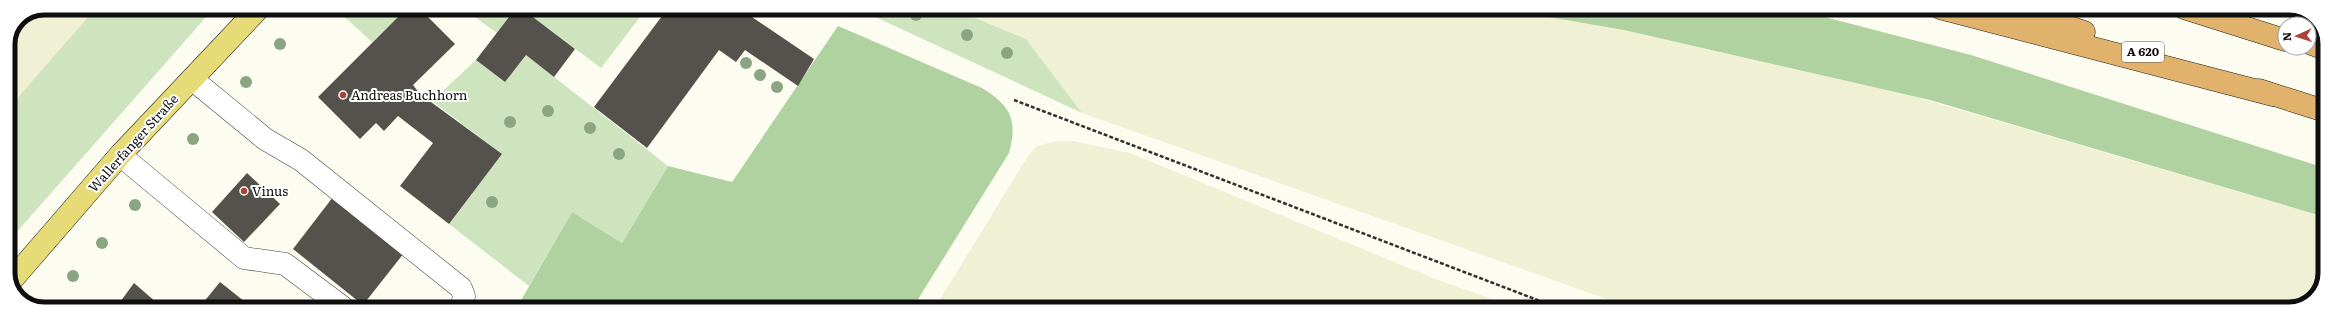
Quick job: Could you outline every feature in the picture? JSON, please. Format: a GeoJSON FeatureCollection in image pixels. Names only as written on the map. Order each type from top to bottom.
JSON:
{"type":"FeatureCollection","features":[{"type":"Feature","properties":{"kind":"highway"},"geometry":{"type":"LineString","coordinates":[[1967,15],[2273,95]]}},
{"type":"Feature","properties":{"kind":"highway","name":"A 620"},"geometry":{"type":"LineString","coordinates":[[2034,15],[2318,109]]}},
{"type":"Feature","properties":{"kind":"highway"},"geometry":{"type":"LineString","coordinates":[[2206,15],[2277,37]]}},
{"type":"Feature","properties":{"kind":"highway"},"geometry":{"type":"LineString","coordinates":[[2243,15],[2277,30]]}},
{"type":"Feature","properties":{"kind":"main road","name":"Wallerfanger Straße"},"geometry":{"type":"LineString","coordinates":[[15,276],[120,155],[252,15]]}},
{"type":"Feature","properties":{"kind":"lane"},"geometry":{"type":"LineString","coordinates":[[192,79],[265,139],[301,160],[461,288],[464,296],[463,302]]}},
{"type":"Feature","properties":{"kind":"lane"},"geometry":{"type":"LineString","coordinates":[[120,155],[244,258],[285,264],[336,302]]}},
{"type":"Feature","properties":{"kind":"path"},"geometry":{"type":"LineString","coordinates":[[1014,100],[1543,302]]}},
{"type":"Feature","properties":{"kind":"green space"},"geometry":{"type":"Polygon","coordinates":[[[44,15],[93,15],[15,105],[15,44],[17,33],[23,23],[33,17],[44,15]]]}},
{"type":"Feature","properties":{"kind":"green space"},"geometry":{"type":"Polygon","coordinates":[[[90,15],[208,15],[15,234],[15,101],[90,15]]]}},
{"type":"Feature","properties":{"kind":"green space"},"geometry":{"type":"Polygon","coordinates":[[[342,15],[400,15],[372,42],[342,15]]]}},
{"type":"Feature","properties":{"kind":"green space"},"geometry":{"type":"Polygon","coordinates":[[[472,15],[511,15],[497,33],[472,15]]]}},
{"type":"Feature","properties":{"kind":"green space"},"geometry":{"type":"Polygon","coordinates":[[[530,15],[642,15],[601,68],[530,15]]]}},
{"type":"Feature","properties":{"kind":"green space"},"geometry":{"type":"Polygon","coordinates":[[[871,15],[969,15],[1026,39],[1082,113],[871,15]]]}},
{"type":"Feature","properties":{"kind":"green space"},"geometry":{"type":"Polygon","coordinates":[[[969,15],[1538,15],[1620,29],[1916,97],[2318,215],[2318,277],[2314,288],[2308,295],[2293,302],[1615,302],[1082,113],[1026,39],[969,15]]]}},
{"type":"Feature","properties":{"kind":"green space"},"geometry":{"type":"Polygon","coordinates":[[[1537,15],[1817,15],[1971,55],[2318,166],[2318,215],[1930,100],[1624,30],[1537,15]]]}},
{"type":"Feature","properties":{"kind":"green space"},"geometry":{"type":"Polygon","coordinates":[[[838,26],[982,88],[1000,101],[1006,108],[1012,123],[1012,141],[1009,153],[916,302],[520,302],[572,212],[622,243],[668,166],[732,182],[838,26]]]}},
{"type":"Feature","properties":{"kind":"green space"},"geometry":{"type":"Polygon","coordinates":[[[526,55],[668,166],[622,243],[572,212],[529,286],[449,224],[502,154],[432,101],[476,60],[505,82],[526,55]]]}},
{"type":"Feature","properties":{"kind":"green space"},"geometry":{"type":"Polygon","coordinates":[[[1056,141],[1073,141],[1130,153],[1438,280],[1495,300],[1496,302],[938,302],[1028,156],[1037,146],[1056,141]]]}},
{"type":"Feature","properties":{"kind":"building"},"geometry":{"type":"Polygon","coordinates":[[[400,15],[426,15],[455,44],[413,85],[420,94],[502,154],[449,224],[400,186],[433,143],[398,116],[384,131],[376,123],[360,139],[318,97],[400,15]]]}},
{"type":"Feature","properties":{"kind":"building"},"geometry":{"type":"Polygon","coordinates":[[[511,15],[530,15],[575,49],[554,77],[526,55],[505,82],[476,60],[511,15]]]}},
{"type":"Feature","properties":{"kind":"building"},"geometry":{"type":"Polygon","coordinates":[[[663,15],[749,15],[814,59],[798,86],[745,50],[736,62],[719,50],[647,148],[594,107],[663,15]]]}},
{"type":"Feature","properties":{"kind":"building"},"geometry":{"type":"Polygon","coordinates":[[[247,173],[280,204],[244,242],[212,212],[247,173]]]}},
{"type":"Feature","properties":{"kind":"building"},"geometry":{"type":"Polygon","coordinates":[[[333,197],[404,253],[365,302],[359,302],[293,249],[333,197]]]}},
{"type":"Feature","properties":{"kind":"building"},"geometry":{"type":"Polygon","coordinates":[[[220,282],[245,302],[204,302],[220,282]]]}},
{"type":"Feature","properties":{"kind":"building"},"geometry":{"type":"Polygon","coordinates":[[[134,283],[156,302],[120,302],[134,283]]]}},
{"type":"Feature","properties":{"kind":"place","name":"Andreas Buchhorn"},"geometry":{"type":"Point","coordinates":[343,95]}},
{"type":"Feature","properties":{"kind":"place","name":"Vinus"},"geometry":{"type":"Point","coordinates":[244,191]}}]}
